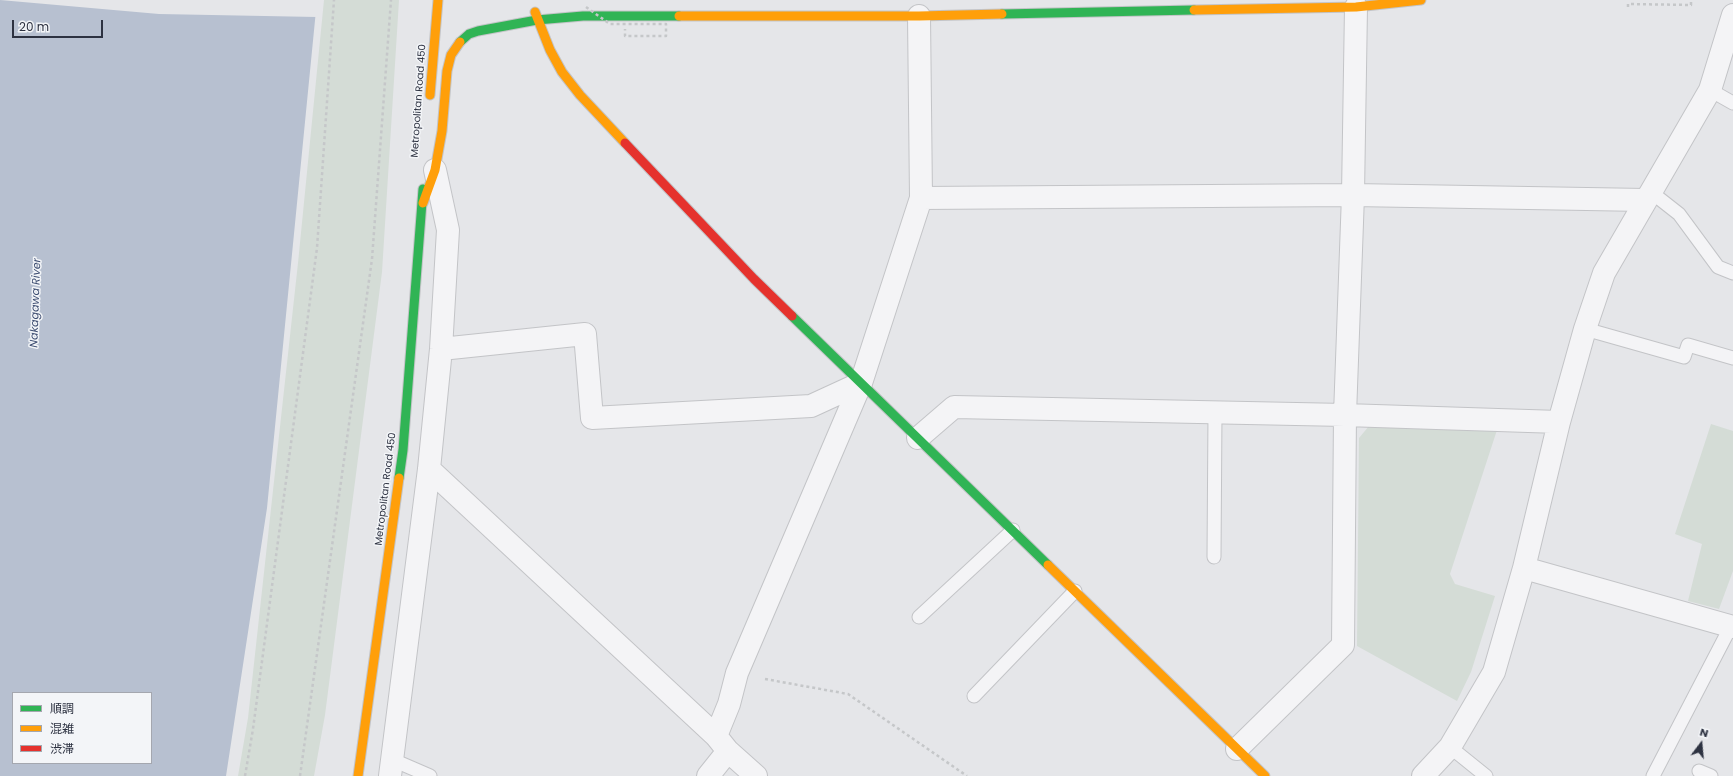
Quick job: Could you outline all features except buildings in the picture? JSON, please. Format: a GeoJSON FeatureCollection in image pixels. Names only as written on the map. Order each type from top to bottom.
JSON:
{"type":"FeatureCollection","features":[{"type":"Feature","properties":{"kind":"street","name":"Metropolitan Road 450"},"geometry":{"type":"LineString","coordinates":[[429,101],[438,0]]}},
{"type":"Feature","properties":{"kind":"street","name":"Metropolitan Road 450"},"geometry":{"type":"LineString","coordinates":[[358,776],[403,450],[423,204],[430,171],[442,131],[446,71],[451,55],[461,40],[469,34],[536,16],[847,14],[919,16],[1356,7],[1421,0]]}},
{"type":"Feature","properties":{"kind":"street"},"geometry":{"type":"LineString","coordinates":[[1237,748],[1342,645],[1345,416],[1353,195],[1356,7]]}},
{"type":"Feature","properties":{"kind":"street"},"geometry":{"type":"LineString","coordinates":[[1423,776],[1450,747],[1494,672],[1524,568],[1559,422],[1585,329],[1604,273],[1710,90],[1733,15]]}},
{"type":"Feature","properties":{"kind":"street"},"geometry":{"type":"LineString","coordinates":[[536,16],[562,72],[580,95],[754,279],[1265,776]]}},
{"type":"Feature","properties":{"kind":"street"},"geometry":{"type":"LineString","coordinates":[[736,761],[729,704],[737,673],[861,383],[920,198],[919,16]]}},
{"type":"Feature","properties":{"kind":"street"},"geometry":{"type":"LineString","coordinates":[[392,768],[429,469],[441,349],[448,230],[430,171]]}},
{"type":"Feature","properties":{"kind":"street"},"geometry":{"type":"LineString","coordinates":[[920,198],[1353,195],[1648,196]]}},
{"type":"Feature","properties":{"kind":"street"},"geometry":{"type":"LineString","coordinates":[[441,349],[585,334],[592,418],[811,406],[861,383]]}},
{"type":"Feature","properties":{"kind":"street"},"geometry":{"type":"LineString","coordinates":[[918,438],[954,407],[1559,422]]}},
{"type":"Feature","properties":{"kind":"street"},"geometry":{"type":"LineString","coordinates":[[429,469],[736,761]]}},
{"type":"Feature","properties":{"kind":"street"},"geometry":{"type":"LineString","coordinates":[[1524,568],[1732,627]]}},
{"type":"Feature","properties":{"kind":"street"},"geometry":{"type":"LineString","coordinates":[[708,776],[736,761]]}},
{"type":"Feature","properties":{"kind":"lane"},"geometry":{"type":"LineString","coordinates":[[1710,90],[1733,103]]}},
{"type":"Feature","properties":{"kind":"lane"},"geometry":{"type":"LineString","coordinates":[[1648,196],[1679,214],[1718,267],[1733,273]]}},
{"type":"Feature","properties":{"kind":"lane"},"geometry":{"type":"LineString","coordinates":[[1585,329],[1684,357],[1688,345],[1733,358]]}},
{"type":"Feature","properties":{"kind":"lane"},"geometry":{"type":"LineString","coordinates":[[1214,557],[1215,413]]}},
{"type":"Feature","properties":{"kind":"lane"},"geometry":{"type":"LineString","coordinates":[[919,617],[1013,530]]}},
{"type":"Feature","properties":{"kind":"lane"},"geometry":{"type":"LineString","coordinates":[[974,696],[1075,591]]}},
{"type":"Feature","properties":{"kind":"lane"},"geometry":{"type":"LineString","coordinates":[[1653,776],[1732,627]]}},
{"type":"Feature","properties":{"kind":"lane"},"geometry":{"type":"LineString","coordinates":[[1450,747],[1486,776]]}},
{"type":"Feature","properties":{"kind":"lane"},"geometry":{"type":"LineString","coordinates":[[392,768],[430,776]]}},
{"type":"Feature","properties":{"kind":"path"},"geometry":{"type":"LineString","coordinates":[[245,776],[253,729],[317,248],[334,0]]}},
{"type":"Feature","properties":{"kind":"path"},"geometry":{"type":"LineString","coordinates":[[300,776],[372,259],[391,0]]}},
{"type":"Feature","properties":{"kind":"path"},"geometry":{"type":"LineString","coordinates":[[1628,8],[1628,4],[1691,5],[1691,0]]}},
{"type":"Feature","properties":{"kind":"path"},"geometry":{"type":"LineString","coordinates":[[586,7],[610,24],[666,24],[666,36],[625,36],[625,29]]}},
{"type":"Feature","properties":{"kind":"path"},"geometry":{"type":"LineString","coordinates":[[737,673],[848,694],[968,776]]}},
{"type":"Feature","properties":{"kind":"shaded area"},"geometry":{"type":"Polygon","coordinates":[[[324,0],[399,0],[382,272],[325,715],[314,776],[238,776],[248,718],[298,263],[324,0]]]}},
{"type":"Feature","properties":{"kind":"shaded area"},"geometry":{"type":"Polygon","coordinates":[[[1711,424],[1733,431],[1733,571],[1719,609],[1688,601],[1702,544],[1675,534],[1711,424]]]}},
{"type":"Feature","properties":{"kind":"shaded area"},"geometry":{"type":"Polygon","coordinates":[[[1369,426],[1497,430],[1450,574],[1455,584],[1495,596],[1471,672],[1457,701],[1357,646],[1359,438],[1369,426]]]}},
{"type":"Feature","properties":{"kind":"water","name":"Nakagawa River"},"geometry":{"type":"Polygon","coordinates":[[[0,0],[317,0],[267,508],[226,776],[0,776],[0,0]]]}},
{"type":"Feature","properties":{"kind":"pier"},"geometry":{"type":"Polygon","coordinates":[[[0,0],[319,0],[317,17],[159,14],[0,0]]]}},
{"type":"Feature","properties":{"kind":"traffic: fast"},"geometry":{"type":"LineString","coordinates":[[1002,14],[1194,10]]}},
{"type":"Feature","properties":{"kind":"traffic: fast"},"geometry":{"type":"LineString","coordinates":[[460,42],[469,34],[478,31],[537,20],[583,16],[679,16]]}},
{"type":"Feature","properties":{"kind":"traffic: fast"},"geometry":{"type":"LineString","coordinates":[[399,478],[403,450],[423,189]]}},
{"type":"Feature","properties":{"kind":"traffic: fast"},"geometry":{"type":"LineString","coordinates":[[792,316],[1048,565]]}},
{"type":"Feature","properties":{"kind":"traffic: slow"},"geometry":{"type":"LineString","coordinates":[[430,95],[438,0]]}},
{"type":"Feature","properties":{"kind":"traffic: slow"},"geometry":{"type":"LineString","coordinates":[[1194,10],[1356,7],[1421,0]]}},
{"type":"Feature","properties":{"kind":"traffic: slow"},"geometry":{"type":"LineString","coordinates":[[535,12],[550,50],[562,72],[580,95],[625,143]]}},
{"type":"Feature","properties":{"kind":"traffic: slow"},"geometry":{"type":"LineString","coordinates":[[679,16],[919,16],[1002,14]]}},
{"type":"Feature","properties":{"kind":"traffic: slow"},"geometry":{"type":"LineString","coordinates":[[423,203],[435,170],[442,131],[447,71],[451,55],[460,42]]}},
{"type":"Feature","properties":{"kind":"traffic: slow"},"geometry":{"type":"LineString","coordinates":[[358,776],[399,478]]}},
{"type":"Feature","properties":{"kind":"traffic: slow"},"geometry":{"type":"LineString","coordinates":[[1048,565],[1265,776]]}},
{"type":"Feature","properties":{"kind":"traffic: jam"},"geometry":{"type":"LineString","coordinates":[[625,143],[754,279],[792,316]]}}]}
